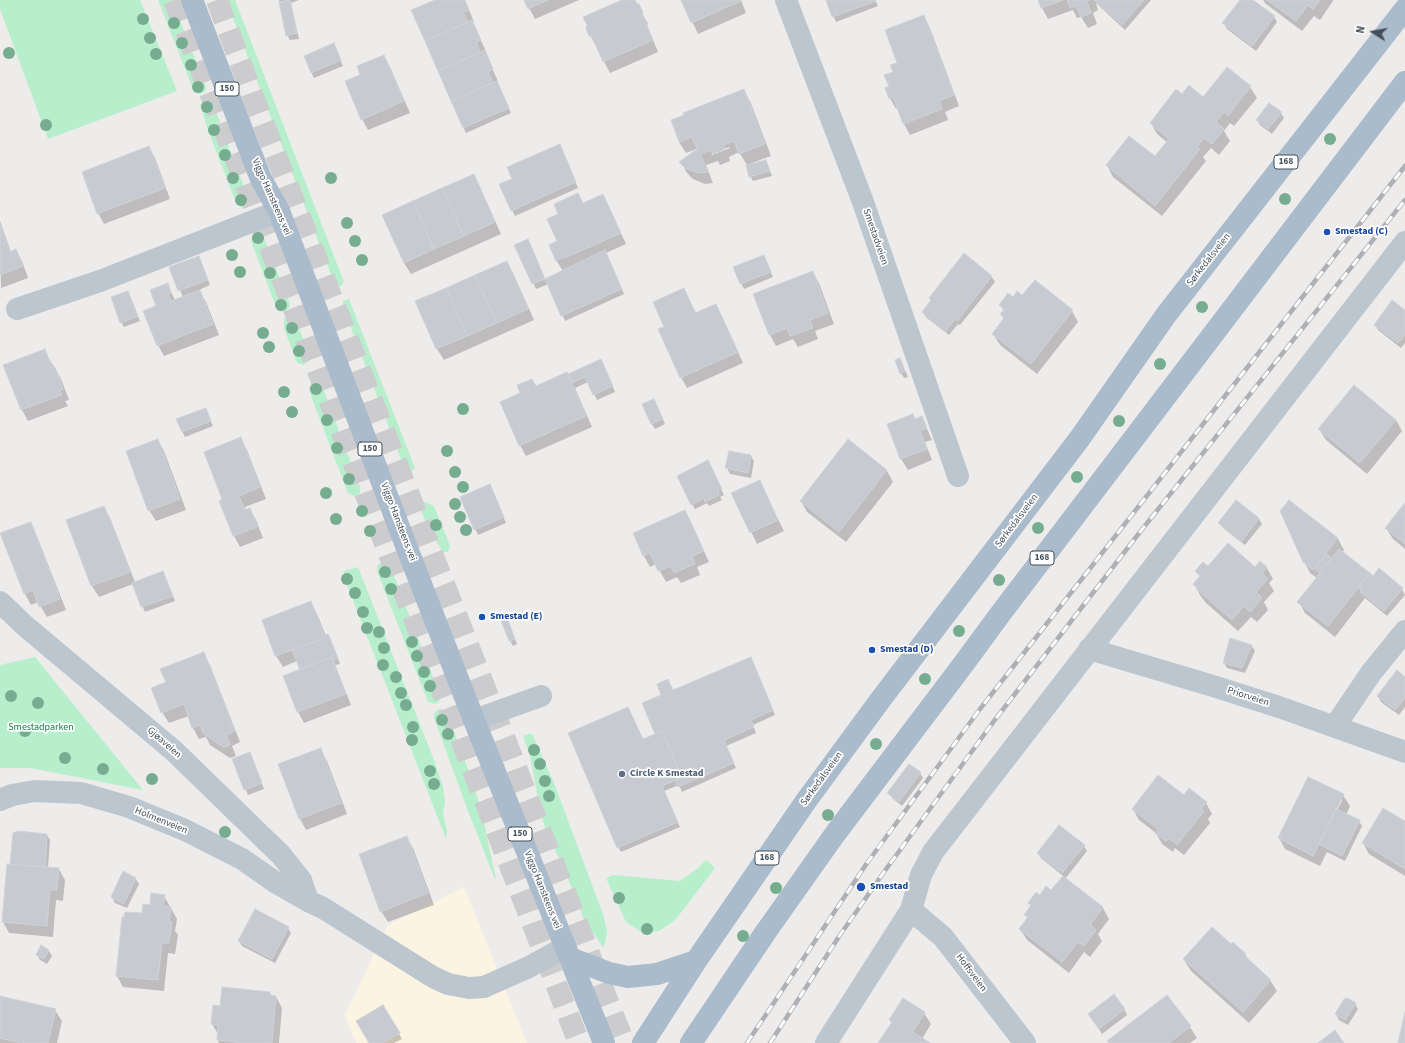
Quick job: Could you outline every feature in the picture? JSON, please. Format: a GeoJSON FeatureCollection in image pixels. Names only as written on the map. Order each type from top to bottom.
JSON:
{"type":"FeatureCollection","features":[{"type":"Feature","properties":{"kind":"main road","name":"Viggo Hansteens vei"},"geometry":{"type":"LineString","coordinates":[[192,0],[261,179],[279,211],[474,720],[604,1043]]}},
{"type":"Feature","properties":{"kind":"main road","name":"Sørkedalsveien"},"geometry":{"type":"LineString","coordinates":[[643,1043],[696,962],[806,801],[881,699],[1080,438],[1166,315],[1405,9]]}},
{"type":"Feature","properties":{"kind":"main road","name":"168"},"geometry":{"type":"LineString","coordinates":[[691,1043],[834,834],[965,662],[1000,613],[1405,82]]}},
{"type":"Feature","properties":{"kind":"main road"},"geometry":{"type":"LineString","coordinates":[[567,953],[609,973],[628,977],[657,974],[696,962]]}},
{"type":"Feature","properties":{"kind":"street","name":"Smestadveien"},"geometry":{"type":"LineString","coordinates":[[786,0],[863,202],[958,476]]}},
{"type":"Feature","properties":{"kind":"street"},"geometry":{"type":"LineString","coordinates":[[18,309],[100,281],[279,211]]}},
{"type":"Feature","properties":{"kind":"street"},"geometry":{"type":"LineString","coordinates":[[826,1043],[911,910],[921,875],[933,852],[1405,242]]}},
{"type":"Feature","properties":{"kind":"street","name":"Gjøaveien"},"geometry":{"type":"LineString","coordinates":[[0,602],[24,625],[174,751],[196,772],[281,855],[300,880],[308,901]]}},
{"type":"Feature","properties":{"kind":"street"},"geometry":{"type":"LineString","coordinates":[[1335,726],[1371,674],[1405,631]]}},
{"type":"Feature","properties":{"kind":"street","name":"Priorveien"},"geometry":{"type":"LineString","coordinates":[[1089,649],[1213,686],[1335,726],[1405,752]]}},
{"type":"Feature","properties":{"kind":"street"},"geometry":{"type":"LineString","coordinates":[[474,720],[541,696]]}},
{"type":"Feature","properties":{"kind":"street","name":"Holmenveien"},"geometry":{"type":"LineString","coordinates":[[0,800],[12,795],[35,791],[81,793],[129,807],[185,830],[242,859],[275,882],[323,908],[433,977],[448,984],[469,988],[484,987],[567,953]]}},
{"type":"Feature","properties":{"kind":"street","name":"Hoffsveien"},"geometry":{"type":"LineString","coordinates":[[911,910],[943,937],[1024,1043]]}},
{"type":"Feature","properties":{"kind":"shaded area"},"geometry":{"type":"Polygon","coordinates":[[[464,887],[527,1043],[356,1043],[345,1015],[388,925],[464,887]]]}},
{"type":"Feature","properties":{"kind":"green space"},"geometry":{"type":"Polygon","coordinates":[[[0,0],[140,0],[177,91],[48,139],[0,9],[0,0]]]}},
{"type":"Feature","properties":{"kind":"green space"},"geometry":{"type":"Polygon","coordinates":[[[158,0],[172,0],[206,87],[206,90],[203,93],[195,93],[193,89],[158,0]]]}},
{"type":"Feature","properties":{"kind":"green space"},"geometry":{"type":"Polygon","coordinates":[[[226,0],[235,0],[344,282],[341,286],[337,287],[333,280],[226,0]]]}},
{"type":"Feature","properties":{"kind":"green space"},"geometry":{"type":"Polygon","coordinates":[[[206,101],[213,103],[234,162],[250,200],[249,204],[243,208],[236,203],[208,130],[200,105],[206,101]]]}},
{"type":"Feature","properties":{"kind":"green space"},"geometry":{"type":"Polygon","coordinates":[[[259,232],[262,233],[290,304],[289,308],[283,312],[279,311],[276,307],[251,241],[252,236],[259,232]]]}},
{"type":"Feature","properties":{"kind":"green space"},"geometry":{"type":"Polygon","coordinates":[[[349,299],[415,468],[413,470],[404,467],[343,307],[343,301],[349,299]]]}},
{"type":"Feature","properties":{"kind":"green space"},"geometry":{"type":"Polygon","coordinates":[[[286,317],[295,318],[310,356],[308,362],[303,365],[296,361],[284,328],[284,319],[286,317]]]}},
{"type":"Feature","properties":{"kind":"green space"},"geometry":{"type":"Polygon","coordinates":[[[313,383],[322,386],[360,487],[360,493],[355,497],[348,493],[311,396],[309,387],[313,383]]]}},
{"type":"Feature","properties":{"kind":"green space"},"geometry":{"type":"Polygon","coordinates":[[[425,502],[434,506],[449,543],[450,547],[448,552],[443,552],[430,532],[421,511],[421,507],[425,502]]]}},
{"type":"Feature","properties":{"kind":"green space"},"geometry":{"type":"Polygon","coordinates":[[[384,562],[390,565],[440,695],[439,702],[435,704],[428,702],[377,571],[379,564],[384,562]]]}},
{"type":"Feature","properties":{"kind":"green space"},"geometry":{"type":"Polygon","coordinates":[[[358,567],[434,760],[443,787],[445,802],[443,814],[447,830],[446,839],[344,577],[344,571],[358,567]]]}},
{"type":"Feature","properties":{"kind":"green space","name":"Smestadparken"},"geometry":{"type":"Polygon","coordinates":[[[35,657],[143,790],[30,768],[0,768],[0,665],[35,657]]]}},
{"type":"Feature","properties":{"kind":"green space"},"geometry":{"type":"Polygon","coordinates":[[[441,709],[447,713],[471,777],[481,809],[496,879],[468,811],[434,718],[434,714],[437,710],[441,709]]]}},
{"type":"Feature","properties":{"kind":"green space"},"geometry":{"type":"Polygon","coordinates":[[[532,734],[554,783],[604,917],[607,933],[603,947],[585,922],[562,864],[548,836],[541,815],[530,755],[523,736],[532,734]]]}},
{"type":"Feature","properties":{"kind":"green space"},"geometry":{"type":"Polygon","coordinates":[[[706,860],[715,868],[687,905],[675,920],[661,930],[650,933],[641,932],[626,922],[606,878],[613,875],[680,881],[706,860]]]}},
{"type":"Feature","properties":{"kind":"building"},"geometry":{"type":"Polygon","coordinates":[[[290,0],[297,33],[286,36],[279,2],[290,0]]]}},
{"type":"Feature","properties":{"kind":"building"},"geometry":{"type":"Polygon","coordinates":[[[435,0],[464,0],[469,10],[463,12],[468,22],[425,41],[411,10],[435,0]]]}},
{"type":"Feature","properties":{"kind":"building"},"geometry":{"type":"Polygon","coordinates":[[[524,0],[548,0],[528,9],[524,0]]]}},
{"type":"Feature","properties":{"kind":"building"},"geometry":{"type":"Polygon","coordinates":[[[622,0],[635,0],[637,4],[639,4],[653,40],[603,62],[592,36],[589,36],[586,28],[587,25],[583,17],[622,0]]]}},
{"type":"Feature","properties":{"kind":"building"},"geometry":{"type":"Polygon","coordinates":[[[681,0],[740,0],[741,1],[691,23],[681,0]]]}},
{"type":"Feature","properties":{"kind":"building"},"geometry":{"type":"Polygon","coordinates":[[[826,0],[875,0],[876,1],[832,17],[826,0]]]}},
{"type":"Feature","properties":{"kind":"building"},"geometry":{"type":"Polygon","coordinates":[[[1038,0],[1063,0],[1041,8],[1038,0]]]}},
{"type":"Feature","properties":{"kind":"building"},"geometry":{"type":"Polygon","coordinates":[[[1067,0],[1090,0],[1087,1],[1091,13],[1081,17],[1076,6],[1070,8],[1067,0]]]}},
{"type":"Feature","properties":{"kind":"building"},"geometry":{"type":"Polygon","coordinates":[[[1094,0],[1144,0],[1122,25],[1094,0]]]}},
{"type":"Feature","properties":{"kind":"building"},"geometry":{"type":"Polygon","coordinates":[[[1240,0],[1253,0],[1275,16],[1252,46],[1222,23],[1240,0]]]}},
{"type":"Feature","properties":{"kind":"building"},"geometry":{"type":"Polygon","coordinates":[[[1267,0],[1320,0],[1313,9],[1308,5],[1296,21],[1267,0]]]}},
{"type":"Feature","properties":{"kind":"building"},"geometry":{"type":"Polygon","coordinates":[[[924,15],[954,95],[939,101],[942,109],[903,124],[893,97],[889,99],[885,88],[889,86],[884,75],[893,72],[890,65],[897,63],[885,30],[924,15]]]}},
{"type":"Feature","properties":{"kind":"building"},"geometry":{"type":"Polygon","coordinates":[[[472,20],[481,40],[476,42],[480,52],[438,71],[425,41],[472,20]]]}},
{"type":"Feature","properties":{"kind":"building"},"geometry":{"type":"Polygon","coordinates":[[[334,43],[341,60],[311,73],[304,56],[334,43]]]}},
{"type":"Feature","properties":{"kind":"building"},"geometry":{"type":"Polygon","coordinates":[[[485,50],[493,69],[488,72],[493,83],[451,101],[438,71],[485,50]]]}},
{"type":"Feature","properties":{"kind":"building"},"geometry":{"type":"Polygon","coordinates":[[[384,55],[404,101],[361,120],[345,81],[360,75],[357,66],[384,55]]]}},
{"type":"Feature","properties":{"kind":"building"},"geometry":{"type":"Polygon","coordinates":[[[1227,67],[1251,86],[1228,116],[1224,112],[1216,122],[1224,129],[1212,144],[1204,138],[1197,147],[1200,149],[1155,206],[1106,165],[1129,136],[1155,156],[1169,139],[1150,123],[1176,89],[1182,94],[1189,85],[1203,97],[1227,67]]]}},
{"type":"Feature","properties":{"kind":"building"},"geometry":{"type":"Polygon","coordinates":[[[497,81],[509,108],[463,128],[451,101],[497,81]]]}},
{"type":"Feature","properties":{"kind":"building"},"geometry":{"type":"Polygon","coordinates":[[[744,89],[765,144],[739,154],[734,141],[723,145],[725,149],[713,154],[711,150],[700,154],[708,172],[698,173],[685,168],[679,162],[697,149],[692,137],[679,142],[671,120],[684,115],[683,113],[744,89]]]}},
{"type":"Feature","properties":{"kind":"building"},"geometry":{"type":"Polygon","coordinates":[[[1269,103],[1282,112],[1268,129],[1256,120],[1269,103]]]}},
{"type":"Feature","properties":{"kind":"building"},"geometry":{"type":"Polygon","coordinates":[[[560,144],[576,182],[511,211],[499,184],[512,179],[507,167],[560,144]]]}},
{"type":"Feature","properties":{"kind":"building"},"geometry":{"type":"Polygon","coordinates":[[[149,146],[165,188],[97,214],[82,172],[149,146]]]}},
{"type":"Feature","properties":{"kind":"building"},"geometry":{"type":"Polygon","coordinates":[[[766,160],[770,171],[749,177],[746,165],[766,160]]]}},
{"type":"Feature","properties":{"kind":"building"},"geometry":{"type":"Polygon","coordinates":[[[474,174],[495,222],[464,236],[442,188],[474,174]]]}},
{"type":"Feature","properties":{"kind":"building"},"geometry":{"type":"Polygon","coordinates":[[[442,188],[464,236],[434,249],[413,201],[442,188]]]}},
{"type":"Feature","properties":{"kind":"building"},"geometry":{"type":"Polygon","coordinates":[[[578,193],[583,203],[603,194],[621,233],[556,261],[549,245],[557,241],[547,219],[558,214],[554,204],[578,193]]]}},
{"type":"Feature","properties":{"kind":"building"},"geometry":{"type":"Polygon","coordinates":[[[413,201],[434,249],[404,263],[382,215],[413,201]]]}},
{"type":"Feature","properties":{"kind":"building"},"geometry":{"type":"Polygon","coordinates":[[[0,225],[10,252],[16,249],[23,266],[0,275],[0,225]]]}},
{"type":"Feature","properties":{"kind":"building"},"geometry":{"type":"Polygon","coordinates":[[[528,239],[545,279],[532,284],[514,245],[528,239]]]}},
{"type":"Feature","properties":{"kind":"building"},"geometry":{"type":"Polygon","coordinates":[[[605,250],[622,289],[561,316],[545,279],[605,250]]]}},
{"type":"Feature","properties":{"kind":"building"},"geometry":{"type":"Polygon","coordinates":[[[964,253],[992,276],[957,321],[955,319],[946,331],[922,312],[931,300],[929,298],[964,253]]]}},
{"type":"Feature","properties":{"kind":"building"},"geometry":{"type":"Polygon","coordinates":[[[764,255],[771,272],[740,284],[733,267],[764,255]]]}},
{"type":"Feature","properties":{"kind":"building"},"geometry":{"type":"Polygon","coordinates":[[[199,256],[208,280],[178,291],[169,267],[199,256]]]}},
{"type":"Feature","properties":{"kind":"building"},"geometry":{"type":"Polygon","coordinates":[[[507,261],[528,309],[497,323],[475,275],[507,261]]]}},
{"type":"Feature","properties":{"kind":"building"},"geometry":{"type":"Polygon","coordinates":[[[813,271],[828,313],[810,320],[813,328],[790,336],[787,328],[769,335],[753,294],[813,271]]]}},
{"type":"Feature","properties":{"kind":"building"},"geometry":{"type":"Polygon","coordinates":[[[475,275],[497,323],[467,336],[446,288],[475,275]]]}},
{"type":"Feature","properties":{"kind":"building"},"geometry":{"type":"Polygon","coordinates":[[[1035,280],[1073,310],[1031,364],[992,334],[1004,318],[1000,314],[1005,309],[999,305],[1008,293],[1013,297],[1017,291],[1022,295],[1035,280]]]}},
{"type":"Feature","properties":{"kind":"building"},"geometry":{"type":"Polygon","coordinates":[[[168,283],[171,293],[168,294],[171,301],[200,290],[213,324],[157,346],[143,311],[156,306],[150,290],[168,283]]]}},
{"type":"Feature","properties":{"kind":"building"},"geometry":{"type":"Polygon","coordinates":[[[446,288],[467,336],[436,349],[415,301],[446,288]]]}},
{"type":"Feature","properties":{"kind":"building"},"geometry":{"type":"Polygon","coordinates":[[[684,288],[695,313],[716,304],[738,352],[680,378],[658,329],[664,327],[653,302],[684,288]]]}},
{"type":"Feature","properties":{"kind":"building"},"geometry":{"type":"Polygon","coordinates":[[[128,291],[138,316],[120,323],[111,297],[128,291]]]}},
{"type":"Feature","properties":{"kind":"building"},"geometry":{"type":"Polygon","coordinates":[[[1392,300],[1405,310],[1405,334],[1398,343],[1374,325],[1392,300]]]}},
{"type":"Feature","properties":{"kind":"building"},"geometry":{"type":"Polygon","coordinates":[[[45,349],[52,368],[55,367],[63,389],[60,390],[62,395],[21,410],[3,365],[45,349]]]}},
{"type":"Feature","properties":{"kind":"building"},"geometry":{"type":"Polygon","coordinates":[[[900,358],[905,371],[900,374],[895,360],[900,358]]]}},
{"type":"Feature","properties":{"kind":"building"},"geometry":{"type":"Polygon","coordinates":[[[601,359],[613,386],[593,395],[585,377],[572,383],[568,374],[601,359]]]}},
{"type":"Feature","properties":{"kind":"building"},"geometry":{"type":"Polygon","coordinates":[[[567,372],[586,416],[519,446],[500,402],[520,393],[517,385],[532,379],[536,386],[567,372]]]}},
{"type":"Feature","properties":{"kind":"building"},"geometry":{"type":"Polygon","coordinates":[[[1354,385],[1396,420],[1360,463],[1318,429],[1354,385]]]}},
{"type":"Feature","properties":{"kind":"building"},"geometry":{"type":"Polygon","coordinates":[[[654,399],[663,419],[651,424],[642,404],[654,399]]]}},
{"type":"Feature","properties":{"kind":"building"},"geometry":{"type":"Polygon","coordinates":[[[206,408],[211,421],[182,432],[176,419],[206,408]]]}},
{"type":"Feature","properties":{"kind":"building"},"geometry":{"type":"Polygon","coordinates":[[[913,414],[915,419],[922,416],[927,428],[920,431],[927,449],[900,459],[887,424],[913,414]]]}},
{"type":"Feature","properties":{"kind":"building"},"geometry":{"type":"Polygon","coordinates":[[[241,437],[260,487],[239,496],[245,510],[250,508],[257,527],[233,536],[219,501],[222,499],[204,452],[241,437]]]}},
{"type":"Feature","properties":{"kind":"building"},"geometry":{"type":"Polygon","coordinates":[[[158,439],[180,499],[148,511],[126,451],[158,439]]]}},
{"type":"Feature","properties":{"kind":"building"},"geometry":{"type":"Polygon","coordinates":[[[848,439],[887,470],[839,532],[800,501],[848,439]]]}},
{"type":"Feature","properties":{"kind":"building"},"geometry":{"type":"Polygon","coordinates":[[[729,451],[751,455],[748,473],[725,468],[729,451]]]}},
{"type":"Feature","properties":{"kind":"building"},"geometry":{"type":"Polygon","coordinates":[[[708,460],[722,489],[718,491],[719,495],[705,502],[704,498],[691,505],[677,476],[708,460]]]}},
{"type":"Feature","properties":{"kind":"building"},"geometry":{"type":"Polygon","coordinates":[[[760,480],[778,520],[750,533],[731,493],[760,480]]]}},
{"type":"Feature","properties":{"kind":"building"},"geometry":{"type":"Polygon","coordinates":[[[490,484],[504,517],[474,530],[460,497],[490,484]]]}},
{"type":"Feature","properties":{"kind":"building"},"geometry":{"type":"Polygon","coordinates":[[[1236,500],[1259,518],[1242,541],[1218,523],[1236,500]]]}},
{"type":"Feature","properties":{"kind":"building"},"geometry":{"type":"Polygon","coordinates":[[[1289,500],[1338,538],[1313,570],[1303,562],[1280,511],[1289,500]]]}},
{"type":"Feature","properties":{"kind":"building"},"geometry":{"type":"Polygon","coordinates":[[[1405,503],[1405,515],[1399,510],[1405,503]]]}},
{"type":"Feature","properties":{"kind":"building"},"geometry":{"type":"Polygon","coordinates":[[[104,506],[130,572],[91,586],[66,520],[104,506]]]}},
{"type":"Feature","properties":{"kind":"building"},"geometry":{"type":"Polygon","coordinates":[[[685,510],[704,551],[692,556],[695,564],[674,573],[671,566],[658,571],[650,553],[643,556],[633,533],[685,510]]]}},
{"type":"Feature","properties":{"kind":"building"},"geometry":{"type":"Polygon","coordinates":[[[1399,510],[1405,515],[1405,544],[1385,528],[1399,510]]]}},
{"type":"Feature","properties":{"kind":"building"},"geometry":{"type":"Polygon","coordinates":[[[31,522],[60,599],[39,607],[33,590],[24,594],[0,533],[31,522]]]}},
{"type":"Feature","properties":{"kind":"building"},"geometry":{"type":"Polygon","coordinates":[[[1228,543],[1255,567],[1260,561],[1267,567],[1262,573],[1268,579],[1256,592],[1262,598],[1250,612],[1244,606],[1232,620],[1193,584],[1200,576],[1195,571],[1203,562],[1208,566],[1228,543]]]}},
{"type":"Feature","properties":{"kind":"building"},"geometry":{"type":"Polygon","coordinates":[[[1339,549],[1370,573],[1328,626],[1297,602],[1339,549]]]}},
{"type":"Feature","properties":{"kind":"building"},"geometry":{"type":"Polygon","coordinates":[[[1326,554],[1332,558],[1320,573],[1314,568],[1326,554]]]}},
{"type":"Feature","properties":{"kind":"building"},"geometry":{"type":"Polygon","coordinates":[[[1379,568],[1403,588],[1384,611],[1360,592],[1361,590],[1358,588],[1370,573],[1373,576],[1379,568]]]}},
{"type":"Feature","properties":{"kind":"building"},"geometry":{"type":"Polygon","coordinates":[[[163,571],[173,596],[141,607],[132,583],[163,571]]]}},
{"type":"Feature","properties":{"kind":"building"},"geometry":{"type":"Polygon","coordinates":[[[311,601],[325,638],[275,656],[262,620],[311,601]]]}},
{"type":"Feature","properties":{"kind":"building"},"geometry":{"type":"Polygon","coordinates":[[[505,613],[515,639],[509,641],[499,615],[505,613]]]}},
{"type":"Feature","properties":{"kind":"building"},"geometry":{"type":"Polygon","coordinates":[[[328,634],[338,658],[333,660],[332,657],[300,670],[292,650],[325,638],[324,636],[328,634]]]}},
{"type":"Feature","properties":{"kind":"building"},"geometry":{"type":"Polygon","coordinates":[[[1230,638],[1252,645],[1242,668],[1223,663],[1230,638]]]}},
{"type":"Feature","properties":{"kind":"building"},"geometry":{"type":"Polygon","coordinates":[[[204,652],[235,731],[226,735],[230,745],[223,747],[203,733],[200,725],[192,728],[184,704],[161,713],[151,688],[166,682],[160,669],[204,652]]]}},
{"type":"Feature","properties":{"kind":"building"},"geometry":{"type":"Polygon","coordinates":[[[332,657],[346,694],[297,712],[283,676],[332,657]]]}},
{"type":"Feature","properties":{"kind":"building"},"geometry":{"type":"Polygon","coordinates":[[[751,657],[773,710],[751,720],[754,727],[724,740],[734,763],[678,787],[675,780],[682,777],[662,731],[655,734],[642,703],[661,695],[657,684],[668,679],[673,690],[751,657]]]}},
{"type":"Feature","properties":{"kind":"building"},"geometry":{"type":"Polygon","coordinates":[[[1397,670],[1405,677],[1405,698],[1395,710],[1377,696],[1397,670]]]}},
{"type":"Feature","properties":{"kind":"building"},"geometry":{"type":"Polygon","coordinates":[[[628,707],[643,739],[662,731],[682,777],[662,786],[678,822],[617,848],[568,733],[628,707]]]}},
{"type":"Feature","properties":{"kind":"building"},"geometry":{"type":"Polygon","coordinates":[[[321,748],[341,803],[299,819],[278,764],[321,748]]]}},
{"type":"Feature","properties":{"kind":"building"},"geometry":{"type":"Polygon","coordinates":[[[250,752],[262,783],[244,790],[232,759],[250,752]]]}},
{"type":"Feature","properties":{"kind":"building"},"geometry":{"type":"Polygon","coordinates":[[[909,764],[921,772],[899,802],[887,793],[909,764]]]}},
{"type":"Feature","properties":{"kind":"building"},"geometry":{"type":"Polygon","coordinates":[[[1158,775],[1184,795],[1189,788],[1207,802],[1201,809],[1204,811],[1177,845],[1169,838],[1166,841],[1155,833],[1158,829],[1132,809],[1158,775]]]}},
{"type":"Feature","properties":{"kind":"building"},"geometry":{"type":"Polygon","coordinates":[[[1308,777],[1344,794],[1313,856],[1278,838],[1308,777]]]}},
{"type":"Feature","properties":{"kind":"building"},"geometry":{"type":"Polygon","coordinates":[[[1383,808],[1405,821],[1405,869],[1362,843],[1383,808]]]}},
{"type":"Feature","properties":{"kind":"building"},"geometry":{"type":"Polygon","coordinates":[[[1336,809],[1360,820],[1342,856],[1319,844],[1336,809]]]}},
{"type":"Feature","properties":{"kind":"building"},"geometry":{"type":"Polygon","coordinates":[[[1059,825],[1085,845],[1062,873],[1037,853],[1059,825]]]}},
{"type":"Feature","properties":{"kind":"building"},"geometry":{"type":"Polygon","coordinates":[[[18,831],[47,834],[45,867],[10,864],[13,833],[18,831]]]}},
{"type":"Feature","properties":{"kind":"building"},"geometry":{"type":"Polygon","coordinates":[[[407,836],[428,893],[380,912],[359,854],[407,836]]]}},
{"type":"Feature","properties":{"kind":"building"},"geometry":{"type":"Polygon","coordinates":[[[7,864],[59,868],[57,890],[50,890],[47,926],[2,922],[7,864]]]}},
{"type":"Feature","properties":{"kind":"building"},"geometry":{"type":"Polygon","coordinates":[[[123,871],[136,878],[124,904],[111,897],[123,871]]]}},
{"type":"Feature","properties":{"kind":"building"},"geometry":{"type":"Polygon","coordinates":[[[1063,876],[1103,907],[1090,925],[1096,930],[1084,946],[1078,942],[1062,962],[1019,929],[1028,917],[1024,915],[1031,905],[1028,903],[1036,892],[1040,895],[1046,886],[1051,890],[1063,876]]]}},
{"type":"Feature","properties":{"kind":"building"},"geometry":{"type":"Polygon","coordinates":[[[151,893],[165,895],[163,906],[171,907],[169,922],[172,922],[169,943],[162,943],[158,980],[116,976],[122,917],[124,917],[125,912],[142,913],[143,904],[150,905],[151,893]]]}},
{"type":"Feature","properties":{"kind":"building"},"geometry":{"type":"Polygon","coordinates":[[[255,909],[289,927],[272,959],[238,941],[255,909]]]}},
{"type":"Feature","properties":{"kind":"building"},"geometry":{"type":"Polygon","coordinates":[[[1212,927],[1231,944],[1233,942],[1246,954],[1245,956],[1271,980],[1243,1012],[1183,959],[1212,927]]]}},
{"type":"Feature","properties":{"kind":"building"},"geometry":{"type":"Polygon","coordinates":[[[41,945],[49,950],[44,959],[36,955],[41,945]]]}},
{"type":"Feature","properties":{"kind":"building"},"geometry":{"type":"Polygon","coordinates":[[[222,987],[270,992],[270,995],[276,996],[272,1043],[242,1043],[217,1040],[218,1025],[211,1024],[213,1005],[220,1006],[222,987]]]}},
{"type":"Feature","properties":{"kind":"building"},"geometry":{"type":"Polygon","coordinates":[[[1114,994],[1125,1009],[1099,1029],[1088,1014],[1114,994]]]}},
{"type":"Feature","properties":{"kind":"building"},"geometry":{"type":"Polygon","coordinates":[[[1167,995],[1191,1026],[1169,1043],[1109,1043],[1107,1041],[1167,995]]]}},
{"type":"Feature","properties":{"kind":"building"},"geometry":{"type":"Polygon","coordinates":[[[0,996],[56,1009],[48,1043],[21,1043],[0,1038],[0,996]]]}},
{"type":"Feature","properties":{"kind":"building"},"geometry":{"type":"Polygon","coordinates":[[[903,998],[925,1012],[913,1032],[930,1043],[878,1043],[892,1022],[889,1020],[903,998]]]}},
{"type":"Feature","properties":{"kind":"building"},"geometry":{"type":"Polygon","coordinates":[[[1347,998],[1356,1003],[1345,1020],[1335,1014],[1344,999],[1347,998]]]}},
{"type":"Feature","properties":{"kind":"building"},"geometry":{"type":"Polygon","coordinates":[[[383,1005],[400,1033],[382,1043],[369,1043],[356,1021],[383,1005]]]}},
{"type":"Feature","properties":{"kind":"building"},"geometry":{"type":"Polygon","coordinates":[[[1405,1012],[1405,1043],[1398,1043],[1405,1012]]]}},
{"type":"Feature","properties":{"kind":"building"},"geometry":{"type":"Polygon","coordinates":[[[1335,1030],[1344,1043],[1318,1043],[1335,1030]]]}},
{"type":"Feature","properties":{"kind":"tunnel"},"geometry":{"type":"LineString","coordinates":[[174,0],[579,1043]]}},
{"type":"Feature","properties":{"kind":"tunnel"},"geometry":{"type":"LineString","coordinates":[[217,0],[255,102],[624,1043]]}},
{"type":"Feature","properties":{"kind":"railway"},"geometry":{"type":"LineString","coordinates":[[747,1043],[867,863],[980,709],[1405,166]]}},
{"type":"Feature","properties":{"kind":"railway"},"geometry":{"type":"LineString","coordinates":[[770,1043],[840,935],[994,721],[1140,532],[1405,200]]}},
{"type":"Feature","properties":{"kind":"place","name":"Smestad (C)"},"geometry":{"type":"Point","coordinates":[1327,232]}},
{"type":"Feature","properties":{"kind":"place","name":"Smestad (E)"},"geometry":{"type":"Point","coordinates":[482,617]}},
{"type":"Feature","properties":{"kind":"place","name":"Smestad (D)"},"geometry":{"type":"Point","coordinates":[872,650]}},
{"type":"Feature","properties":{"kind":"place","name":"Circle K Smestad"},"geometry":{"type":"Point","coordinates":[622,774]}},
{"type":"Feature","properties":{"kind":"place","name":"Smestad"},"geometry":{"type":"Point","coordinates":[861,887]}}]}
